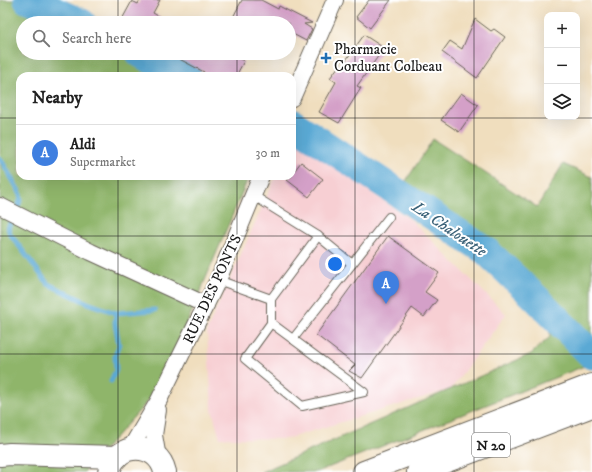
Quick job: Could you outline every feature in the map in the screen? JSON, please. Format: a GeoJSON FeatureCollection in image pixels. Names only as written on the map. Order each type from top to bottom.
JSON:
{"type":"FeatureCollection","features":[{"type":"Feature","properties":{"kind":"main road","name":"N 20"},"geometry":{"type":"LineString","coordinates":[[364,472],[592,385]]}},
{"type":"Feature","properties":{"kind":"main road","name":"N 20"},"geometry":{"type":"LineString","coordinates":[[418,472],[592,406]]}},
{"type":"Feature","properties":{"kind":"main road"},"geometry":{"type":"LineString","coordinates":[[0,455],[10,454],[119,459],[138,448],[152,453],[162,465]]}},
{"type":"Feature","properties":{"kind":"main road"},"geometry":{"type":"LineString","coordinates":[[34,455],[86,472]]}},
{"type":"Feature","properties":{"kind":"street"},"geometry":{"type":"LineString","coordinates":[[296,89],[335,0]]}},
{"type":"Feature","properties":{"kind":"street","name":"RUE DES PONTS"},"geometry":{"type":"LineString","coordinates":[[119,459],[159,400],[218,280],[260,180]]}},
{"type":"Feature","properties":{"kind":"street"},"geometry":{"type":"LineString","coordinates":[[0,206],[91,252],[206,305]]}},
{"type":"Feature","properties":{"kind":"street","name":"RUE DES PONTS"},"geometry":{"type":"LineString","coordinates":[[159,400],[154,435],[162,465]]}},
{"type":"Feature","properties":{"kind":"lane"},"geometry":{"type":"LineString","coordinates":[[254,196],[318,236],[352,264]]}},
{"type":"Feature","properties":{"kind":"lane"},"geometry":{"type":"LineString","coordinates":[[293,339],[389,217]]}},
{"type":"Feature","properties":{"kind":"lane"},"geometry":{"type":"LineString","coordinates":[[271,323],[364,392],[302,406],[245,360],[271,323],[271,299],[318,236]]}},
{"type":"Feature","properties":{"kind":"lane"},"geometry":{"type":"LineString","coordinates":[[218,280],[271,299]]}},
{"type":"Feature","properties":{"kind":"shaded area"},"geometry":{"type":"Polygon","coordinates":[[[296,141],[411,220],[506,314],[451,389],[286,439],[220,438],[212,410],[207,330],[274,180],[296,180],[296,141]]]}},
{"type":"Feature","properties":{"kind":"green space"},"geometry":{"type":"Polygon","coordinates":[[[0,0],[25,0],[56,16],[16,16],[16,60],[141,60],[164,72],[16,72],[16,180],[247,180],[159,389],[84,472],[0,472],[0,0]]]}},
{"type":"Feature","properties":{"kind":"green space"},"geometry":{"type":"Polygon","coordinates":[[[433,139],[537,207],[563,164],[592,177],[592,363],[317,472],[261,472],[531,354],[550,337],[548,293],[393,201],[433,139]]]}},
{"type":"Feature","properties":{"kind":"building"},"geometry":{"type":"Polygon","coordinates":[[[140,0],[160,0],[153,13],[158,16],[124,16],[132,1],[138,4],[140,0]]]}},
{"type":"Feature","properties":{"kind":"building"},"geometry":{"type":"Polygon","coordinates":[[[242,0],[261,0],[278,9],[279,6],[312,23],[304,24],[312,29],[306,41],[296,36],[296,16],[234,16],[242,0]]]}},
{"type":"Feature","properties":{"kind":"building"},"geometry":{"type":"Polygon","coordinates":[[[369,0],[391,0],[370,28],[356,17],[369,0]]]}},
{"type":"Feature","properties":{"kind":"building"},"geometry":{"type":"Polygon","coordinates":[[[475,19],[491,31],[494,29],[505,37],[477,78],[442,52],[450,41],[462,49],[475,19]]]}},
{"type":"Feature","properties":{"kind":"building"},"geometry":{"type":"Polygon","coordinates":[[[364,35],[384,48],[357,86],[361,88],[339,123],[319,112],[336,82],[330,78],[344,59],[346,60],[364,35]]]}},
{"type":"Feature","properties":{"kind":"building"},"geometry":{"type":"Polygon","coordinates":[[[181,60],[244,61],[238,72],[204,72],[181,60]]]}},
{"type":"Feature","properties":{"kind":"building"},"geometry":{"type":"Polygon","coordinates":[[[461,93],[478,105],[459,132],[441,120],[461,93]]]}},
{"type":"Feature","properties":{"kind":"building"},"geometry":{"type":"Polygon","coordinates":[[[301,162],[323,179],[309,197],[287,180],[296,180],[296,169],[301,162]]]}},
{"type":"Feature","properties":{"kind":"building"},"geometry":{"type":"Polygon","coordinates":[[[388,236],[439,273],[425,292],[437,300],[424,317],[412,308],[362,378],[349,371],[355,365],[316,335],[388,236]]]}},
{"type":"Feature","properties":{"kind":"waterway","name":"La Chalouette"},"geometry":{"type":"LineString","coordinates":[[28,0],[66,16]]}},
{"type":"Feature","properties":{"kind":"waterway","name":"La Chalouette"},"geometry":{"type":"LineString","coordinates":[[152,60],[178,72]]}},
{"type":"Feature","properties":{"kind":"waterway","name":"La Chalouette"},"geometry":{"type":"LineString","coordinates":[[296,126],[486,251],[538,300],[592,355]]}},
{"type":"Feature","properties":{"kind":"waterway"},"geometry":{"type":"LineString","coordinates":[[0,158],[19,191],[21,199],[8,228],[10,234],[48,284],[88,303],[116,313],[155,310]]}},
{"type":"Feature","properties":{"kind":"waterway"},"geometry":{"type":"LineString","coordinates":[[111,381],[116,370],[115,356],[119,345],[115,323],[116,313]]}},
{"type":"Feature","properties":{"kind":"place","name":"Pharmacie Corduant Colbeau"},"geometry":{"type":"Point","coordinates":[326,58]}},
{"type":"Feature","properties":{"kind":"place","name":"Aldi"},"geometry":{"type":"Point","coordinates":[386,304]}}]}
